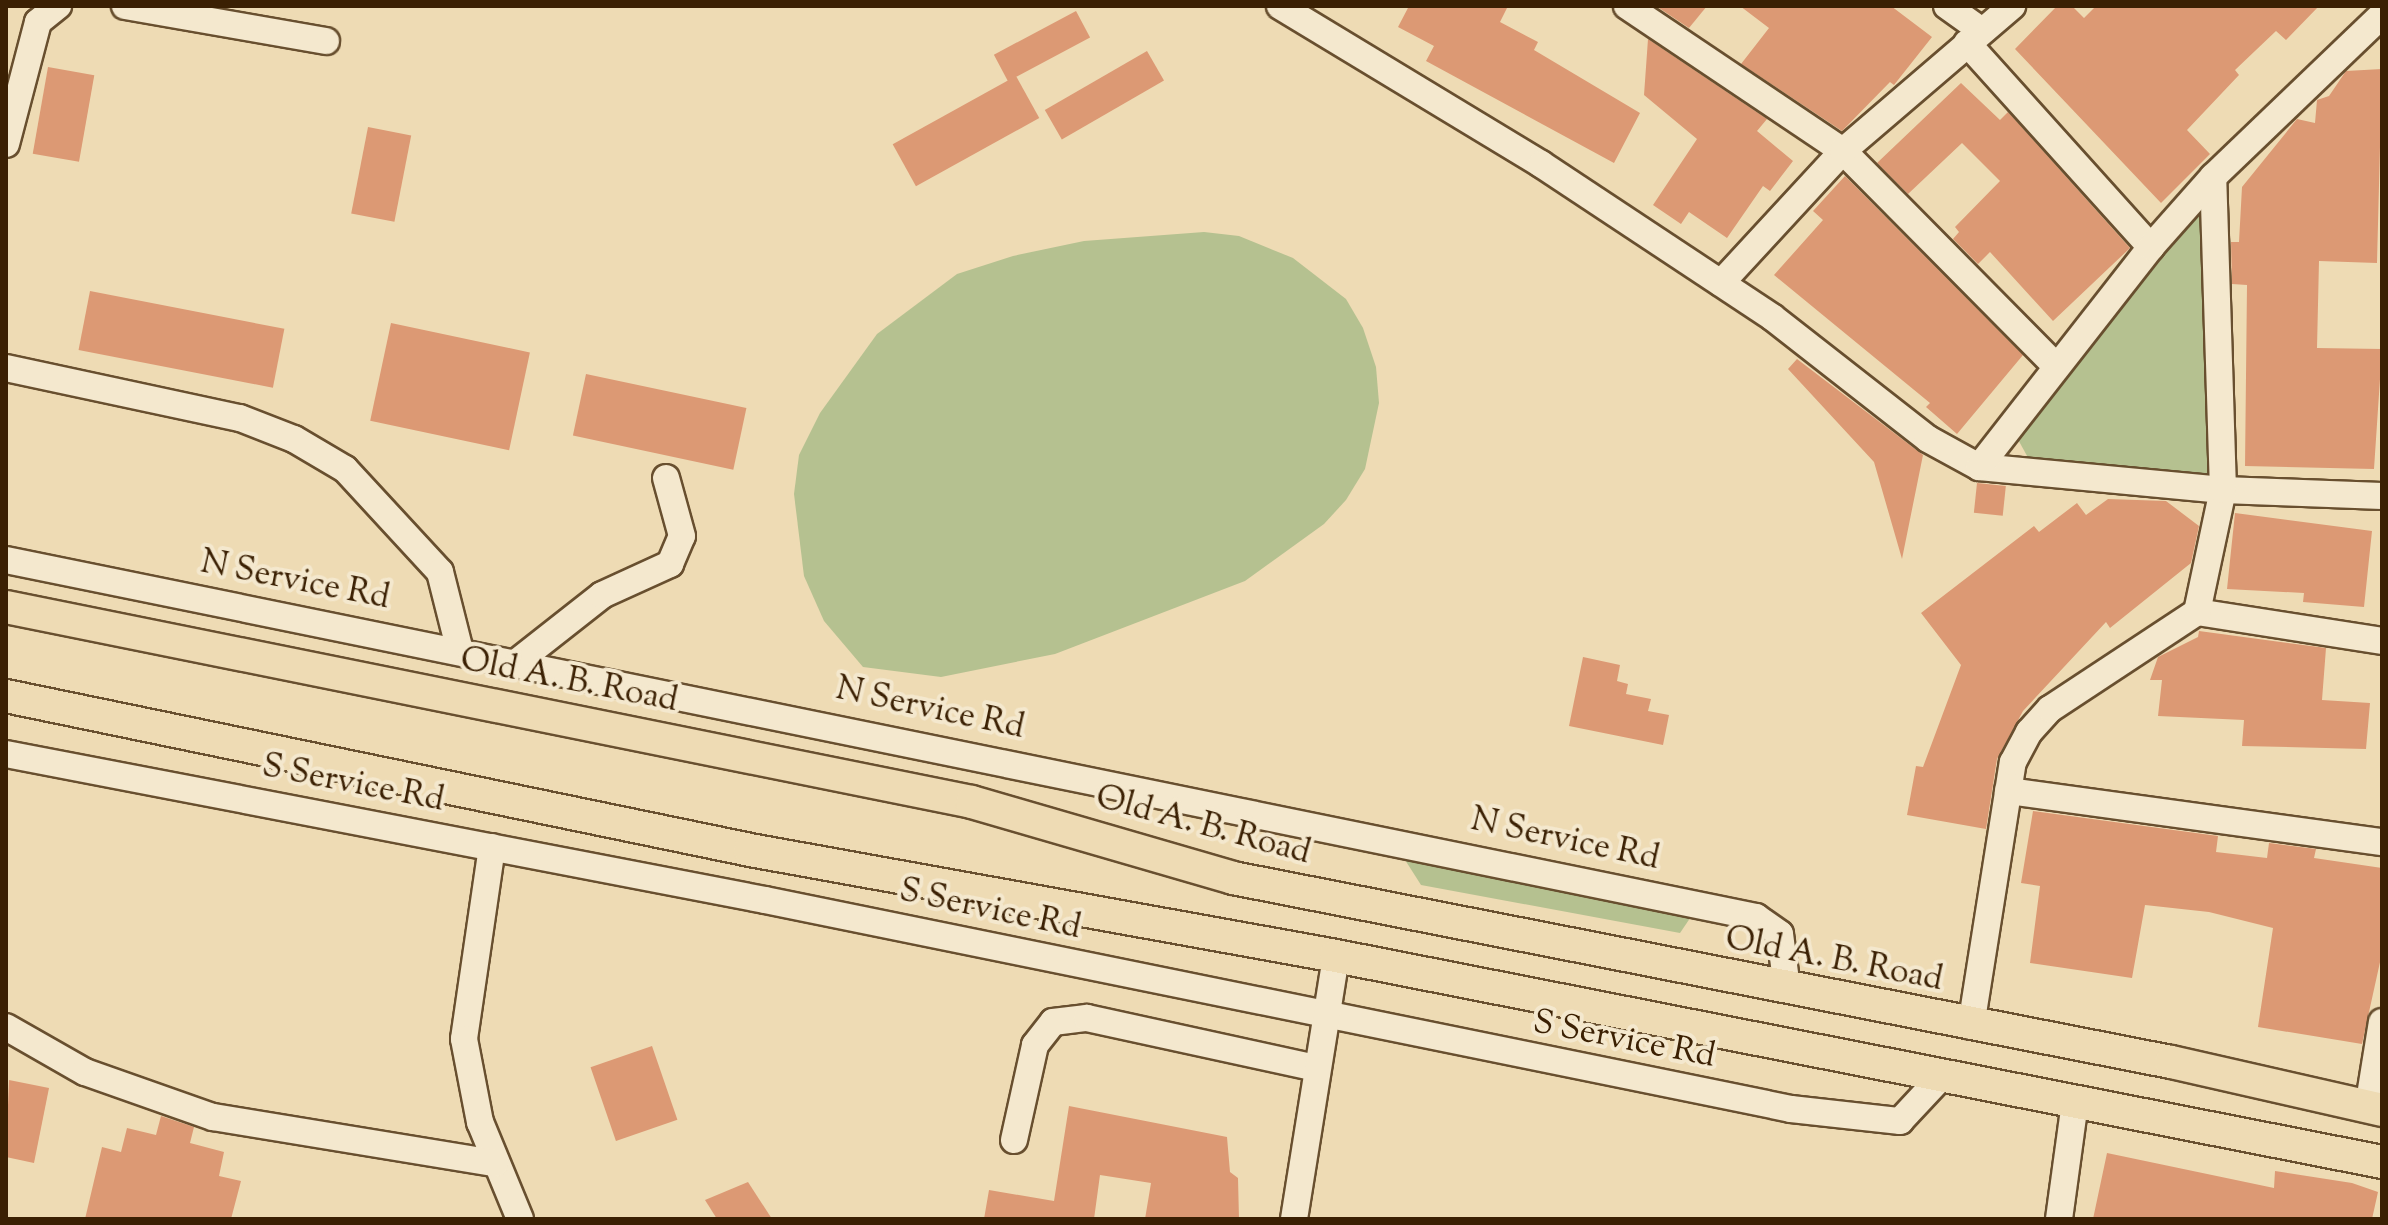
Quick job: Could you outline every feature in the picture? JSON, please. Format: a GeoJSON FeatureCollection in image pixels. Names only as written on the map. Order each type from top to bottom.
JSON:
{"type":"FeatureCollection","features":[{"type":"Feature","properties":{"kind":"main road","name":"Old A. B. Road"},"geometry":{"type":"LineString","coordinates":[[14,608],[972,802],[1233,878],[2375,1109]]}},
{"type":"Feature","properties":{"kind":"main road"},"geometry":{"type":"LineString","coordinates":[[6,696],[942,886],[1336,956],[2382,1162]]}},
{"type":"Feature","properties":{"kind":"street"},"geometry":{"type":"LineString","coordinates":[[6,144],[38,22],[58,6]]}},
{"type":"Feature","properties":{"kind":"street"},"geometry":{"type":"LineString","coordinates":[[125,6],[326,41]]}},
{"type":"Feature","properties":{"kind":"street"},"geometry":{"type":"LineString","coordinates":[[1280,6],[1541,164],[1721,283],[1928,439],[1979,467],[2223,490],[2382,496]]}},
{"type":"Feature","properties":{"kind":"street"},"geometry":{"type":"LineString","coordinates":[[1627,6],[1843,151],[2055,365]]}},
{"type":"Feature","properties":{"kind":"street"},"geometry":{"type":"LineString","coordinates":[[1947,6],[2151,247]]}},
{"type":"Feature","properties":{"kind":"street"},"geometry":{"type":"LineString","coordinates":[[1721,283],[1843,151],[2012,6]]}},
{"type":"Feature","properties":{"kind":"street"},"geometry":{"type":"LineString","coordinates":[[1979,467],[2055,365],[2151,247],[2213,177],[2382,15]]}},
{"type":"Feature","properties":{"kind":"street"},"geometry":{"type":"LineString","coordinates":[[2197,612],[2223,490],[2213,177]]}},
{"type":"Feature","properties":{"kind":"street"},"geometry":{"type":"LineString","coordinates":[[6,368],[240,418],[294,439],[345,469],[440,572],[460,651]]}},
{"type":"Feature","properties":{"kind":"street"},"geometry":{"type":"LineString","coordinates":[[517,662],[602,595],[670,564],[682,536],[666,478]]}},
{"type":"Feature","properties":{"kind":"street","name":"N Service Rd"},"geometry":{"type":"LineString","coordinates":[[6,560],[1756,917],[1780,934],[1787,989]]}},
{"type":"Feature","properties":{"kind":"street"},"geometry":{"type":"LineString","coordinates":[[1971,1026],[2013,762],[2050,709],[2197,612],[2382,641]]}},
{"type":"Feature","properties":{"kind":"street","name":"S Service Rd"},"geometry":{"type":"LineString","coordinates":[[6,754],[492,847],[1791,1109],[1900,1121],[1941,1077]]}},
{"type":"Feature","properties":{"kind":"street"},"geometry":{"type":"LineString","coordinates":[[2008,791],[2382,842]]}},
{"type":"Feature","properties":{"kind":"street"},"geometry":{"type":"LineString","coordinates":[[492,847],[464,1039],[495,1163],[520,1219]]}},
{"type":"Feature","properties":{"kind":"street"},"geometry":{"type":"LineString","coordinates":[[1294,1219],[1336,956]]}},
{"type":"Feature","properties":{"kind":"street"},"geometry":{"type":"LineString","coordinates":[[1014,1140],[1035,1045],[1053,1022],[1087,1018],[1317,1068]]}},
{"type":"Feature","properties":{"kind":"street"},"geometry":{"type":"LineString","coordinates":[[2375,1109],[2382,1022]]}},
{"type":"Feature","properties":{"kind":"street"},"geometry":{"type":"LineString","coordinates":[[6,1027],[85,1072],[213,1117],[495,1163]]}},
{"type":"Feature","properties":{"kind":"street"},"geometry":{"type":"LineString","coordinates":[[2059,1219],[2075,1102]]}},
{"type":"Feature","properties":{"kind":"green space"},"geometry":{"type":"Polygon","coordinates":[[[2213,177],[2223,490],[2036,472],[2010,425],[2213,177]]]}},
{"type":"Feature","properties":{"kind":"green space"},"geometry":{"type":"Polygon","coordinates":[[[1204,232],[1239,236],[1293,258],[1346,299],[1363,328],[1376,367],[1379,403],[1365,469],[1346,500],[1324,524],[1245,581],[1055,654],[941,677],[863,667],[824,621],[804,576],[794,494],[799,455],[820,413],[877,334],[957,274],[1013,256],[1084,241],[1204,232]]]}},
{"type":"Feature","properties":{"kind":"green space"},"geometry":{"type":"Polygon","coordinates":[[[1393,841],[1699,905],[1680,933],[1421,885],[1393,841]]]}},
{"type":"Feature","properties":{"kind":"building"},"geometry":{"type":"Polygon","coordinates":[[[1409,6],[1508,6],[1500,22],[1538,42],[1534,50],[1640,113],[1614,163],[1426,61],[1434,46],[1398,27],[1409,6]]]}},
{"type":"Feature","properties":{"kind":"building"},"geometry":{"type":"Polygon","coordinates":[[[1656,6],[1707,6],[1689,28],[1656,6]]]}},
{"type":"Feature","properties":{"kind":"building"},"geometry":{"type":"Polygon","coordinates":[[[1740,6],[1891,6],[1932,37],[1894,85],[1890,82],[1842,131],[1741,64],[1769,28],[1740,6]]]}},
{"type":"Feature","properties":{"kind":"building"},"geometry":{"type":"Polygon","coordinates":[[[2057,6],[2072,6],[2084,18],[2096,6],[2319,6],[2286,40],[2276,31],[2235,70],[2239,75],[2187,130],[2210,154],[2161,203],[2015,49],[2057,6]]]}},
{"type":"Feature","properties":{"kind":"building"},"geometry":{"type":"Polygon","coordinates":[[[1076,11],[1090,37],[1008,81],[994,55],[1076,11]]]}},
{"type":"Feature","properties":{"kind":"building"},"geometry":{"type":"Polygon","coordinates":[[[1648,39],[1767,119],[1757,131],[1793,161],[1770,191],[1763,186],[1727,238],[1689,212],[1681,224],[1653,205],[1697,139],[1644,95],[1648,39]]]}},
{"type":"Feature","properties":{"kind":"building"},"geometry":{"type":"Polygon","coordinates":[[[1147,51],[1164,80],[1062,139],[1045,110],[1147,51]]]}},
{"type":"Feature","properties":{"kind":"building"},"geometry":{"type":"Polygon","coordinates":[[[48,67],[94,75],[79,162],[33,154],[48,67]]]}},
{"type":"Feature","properties":{"kind":"building"},"geometry":{"type":"Polygon","coordinates":[[[2382,69],[2377,263],[2319,261],[2317,348],[2382,349],[2374,469],[2245,466],[2247,285],[2232,284],[2231,242],[2239,242],[2242,187],[2297,119],[2315,123],[2317,100],[2329,96],[2346,71],[2382,69]]]}},
{"type":"Feature","properties":{"kind":"building"},"geometry":{"type":"Polygon","coordinates":[[[1016,76],[1039,118],[916,186],[893,144],[1016,76]]]}},
{"type":"Feature","properties":{"kind":"building"},"geometry":{"type":"Polygon","coordinates":[[[1961,83],[2000,120],[2008,112],[2130,248],[2053,321],[1990,252],[1978,264],[1953,239],[1959,232],[1955,227],[2000,181],[1962,143],[1908,194],[1877,163],[1961,83]]]}},
{"type":"Feature","properties":{"kind":"building"},"geometry":{"type":"Polygon","coordinates":[[[368,127],[411,135],[394,222],[351,213],[368,127]]]}},
{"type":"Feature","properties":{"kind":"building"},"geometry":{"type":"Polygon","coordinates":[[[1845,176],[2023,355],[1957,434],[1926,407],[1930,403],[1774,275],[1823,220],[1813,211],[1845,176]]]}},
{"type":"Feature","properties":{"kind":"building"},"geometry":{"type":"Polygon","coordinates":[[[90,291],[284,329],[273,388],[79,350],[90,291]]]}},
{"type":"Feature","properties":{"kind":"building"},"geometry":{"type":"Polygon","coordinates":[[[391,323],[530,353],[509,450],[370,421],[391,323]]]}},
{"type":"Feature","properties":{"kind":"building"},"geometry":{"type":"Polygon","coordinates":[[[1797,359],[1923,455],[1902,559],[1874,462],[1788,369],[1797,359]]]}},
{"type":"Feature","properties":{"kind":"building"},"geometry":{"type":"Polygon","coordinates":[[[586,374],[746,408],[733,470],[573,436],[586,374]]]}},
{"type":"Feature","properties":{"kind":"building"},"geometry":{"type":"Polygon","coordinates":[[[1977,483],[2006,486],[2003,516],[1974,513],[1977,483]]]}},
{"type":"Feature","properties":{"kind":"building"},"geometry":{"type":"Polygon","coordinates":[[[2108,499],[2166,501],[2199,526],[2191,563],[2110,628],[2106,622],[2023,711],[1997,759],[1986,829],[1907,815],[1916,766],[1923,767],[1961,665],[1921,613],[2034,526],[2039,532],[2077,503],[2086,515],[2108,499]]]}},
{"type":"Feature","properties":{"kind":"building"},"geometry":{"type":"Polygon","coordinates":[[[2235,513],[2372,531],[2364,607],[2303,602],[2304,593],[2227,589],[2235,513]]]}},
{"type":"Feature","properties":{"kind":"building"},"geometry":{"type":"Polygon","coordinates":[[[2199,631],[2326,648],[2322,700],[2370,703],[2366,749],[2242,746],[2244,720],[2158,716],[2162,680],[2150,680],[2158,657],[2198,637],[2199,631]]]}},
{"type":"Feature","properties":{"kind":"building"},"geometry":{"type":"Polygon","coordinates":[[[1583,657],[1620,665],[1617,681],[1628,684],[1626,694],[1651,699],[1648,711],[1669,715],[1663,745],[1569,726],[1583,657]]]}},
{"type":"Feature","properties":{"kind":"building"},"geometry":{"type":"Polygon","coordinates":[[[2033,811],[2218,836],[2216,852],[2267,858],[2269,843],[2316,849],[2314,858],[2382,868],[2382,953],[2362,1044],[2258,1027],[2273,928],[2209,912],[2145,905],[2132,978],[2030,963],[2040,886],[2021,883],[2033,811]]]}},
{"type":"Feature","properties":{"kind":"building"},"geometry":{"type":"Polygon","coordinates":[[[652,1046],[677,1120],[616,1141],[591,1067],[652,1046]]]}},
{"type":"Feature","properties":{"kind":"building"},"geometry":{"type":"Polygon","coordinates":[[[9,1080],[49,1088],[34,1163],[6,1157],[9,1080]]]}},
{"type":"Feature","properties":{"kind":"building"},"geometry":{"type":"Polygon","coordinates":[[[1069,1106],[1227,1137],[1230,1172],[1238,1178],[1239,1219],[1145,1219],[1151,1183],[1100,1175],[1094,1219],[984,1219],[989,1190],[1054,1201],[1069,1106]]]}},
{"type":"Feature","properties":{"kind":"building"},"geometry":{"type":"Polygon","coordinates":[[[161,1116],[194,1127],[190,1143],[224,1152],[219,1176],[241,1181],[231,1219],[85,1219],[102,1147],[121,1152],[127,1128],[156,1135],[161,1116]]]}},
{"type":"Feature","properties":{"kind":"building"},"geometry":{"type":"Polygon","coordinates":[[[2107,1153],[2274,1188],[2275,1171],[2352,1183],[2378,1192],[2372,1219],[2093,1219],[2107,1153]]]}},
{"type":"Feature","properties":{"kind":"building"},"geometry":{"type":"Polygon","coordinates":[[[748,1182],[772,1219],[717,1219],[705,1200],[748,1182]]]}}]}
